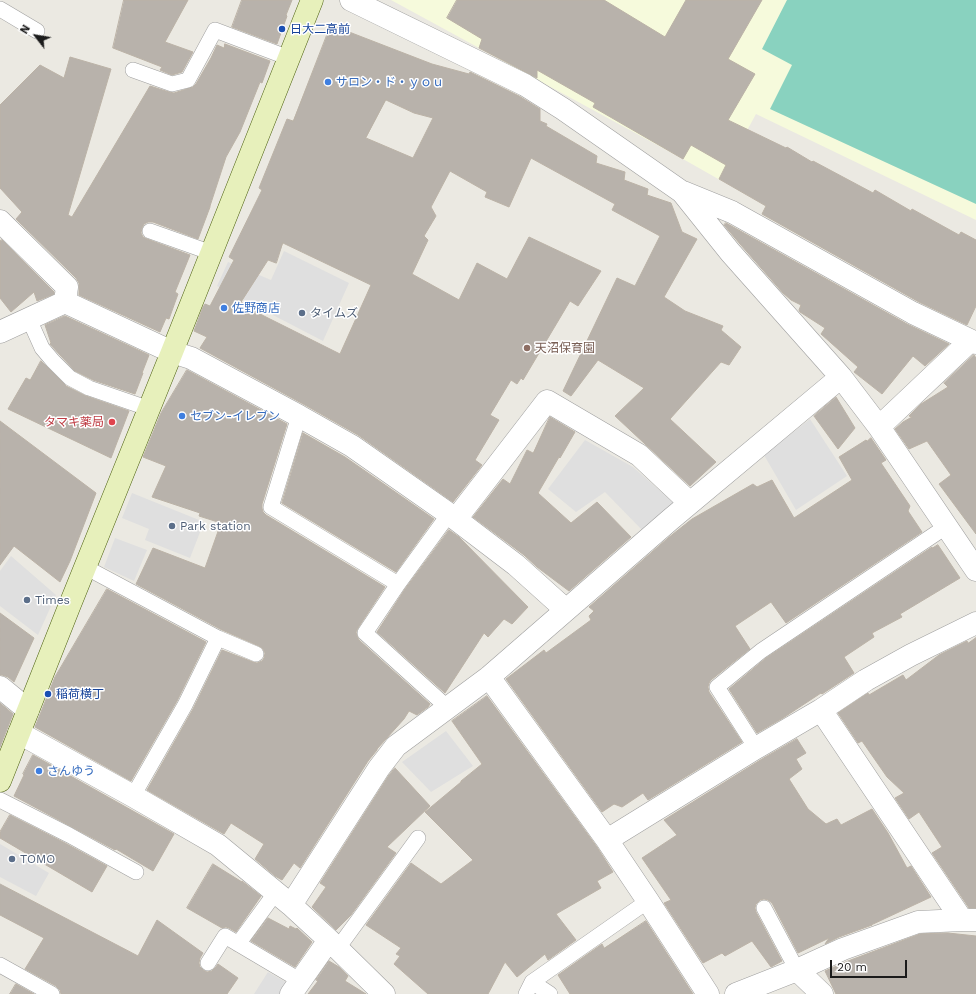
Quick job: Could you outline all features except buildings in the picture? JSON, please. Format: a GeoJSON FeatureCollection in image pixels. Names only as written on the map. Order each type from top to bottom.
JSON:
{"type":"FeatureCollection","features":[{"type":"Feature","properties":{"kind":"street"},"geometry":{"type":"LineString","coordinates":[[0,781],[150,409],[312,0]]}},
{"type":"Feature","properties":{"kind":"street"},"geometry":{"type":"LineString","coordinates":[[351,0],[525,85],[563,109],[682,192],[732,212],[913,313],[973,342],[879,427]]}},
{"type":"Feature","properties":{"kind":"street"},"geometry":{"type":"LineString","coordinates":[[682,192],[730,252],[841,377],[879,427],[976,570]]}},
{"type":"Feature","properties":{"kind":"street"},"geometry":{"type":"LineString","coordinates":[[0,221],[67,287],[65,302]]}},
{"type":"Feature","properties":{"kind":"street"},"geometry":{"type":"LineString","coordinates":[[0,332],[65,302],[172,352],[191,358],[352,446],[452,516],[516,565],[566,610]]}},
{"type":"Feature","properties":{"kind":"street"},"geometry":{"type":"LineString","coordinates":[[283,899],[396,746],[489,677],[690,503],[841,377]]}},
{"type":"Feature","properties":{"kind":"street"},"geometry":{"type":"LineString","coordinates":[[452,516],[547,400],[639,455],[690,503]]}},
{"type":"Feature","properties":{"kind":"street"},"geometry":{"type":"LineString","coordinates":[[607,840],[756,748],[821,710],[866,680],[911,655],[976,623]]}},
{"type":"Feature","properties":{"kind":"street"},"geometry":{"type":"LineString","coordinates":[[489,677],[607,840],[708,994]]}},
{"type":"Feature","properties":{"kind":"street"},"geometry":{"type":"LineString","coordinates":[[0,687],[28,710]]}},
{"type":"Feature","properties":{"kind":"street"},"geometry":{"type":"LineString","coordinates":[[821,710],[969,920]]}},
{"type":"Feature","properties":{"kind":"street"},"geometry":{"type":"LineString","coordinates":[[19,734],[133,796],[218,845],[334,944],[384,994]]}},
{"type":"Feature","properties":{"kind":"street"},"geometry":{"type":"LineString","coordinates":[[736,994],[797,970],[843,949],[918,922],[969,920]]}},
{"type":"Feature","properties":{"kind":"street"},"geometry":{"type":"LineString","coordinates":[[296,987],[334,944]]}},
{"type":"Feature","properties":{"kind":"street"},"geometry":{"type":"LineString","coordinates":[[797,970],[822,994]]}},
{"type":"Feature","properties":{"kind":"lane"},"geometry":{"type":"LineString","coordinates":[[0,9],[37,30]]}},
{"type":"Feature","properties":{"kind":"lane"},"geometry":{"type":"LineString","coordinates":[[134,70],[172,84],[188,80],[214,30],[289,58]]}},
{"type":"Feature","properties":{"kind":"lane"},"geometry":{"type":"LineString","coordinates":[[150,231],[212,253]]}},
{"type":"Feature","properties":{"kind":"lane"},"geometry":{"type":"LineString","coordinates":[[29,318],[42,348],[52,361],[70,378],[89,388],[150,409]]}},
{"type":"Feature","properties":{"kind":"lane"},"geometry":{"type":"LineString","coordinates":[[299,416],[271,507],[398,584]]}},
{"type":"Feature","properties":{"kind":"lane"},"geometry":{"type":"LineString","coordinates":[[448,708],[365,633],[398,584],[452,516]]}},
{"type":"Feature","properties":{"kind":"lane"},"geometry":{"type":"LineString","coordinates":[[756,748],[717,687],[761,651],[947,526]]}},
{"type":"Feature","properties":{"kind":"lane"},"geometry":{"type":"LineString","coordinates":[[85,567],[218,638],[256,654]]}},
{"type":"Feature","properties":{"kind":"lane"},"geometry":{"type":"LineString","coordinates":[[133,796],[185,705],[218,638]]}},
{"type":"Feature","properties":{"kind":"lane"},"geometry":{"type":"LineString","coordinates":[[0,800],[69,835],[136,872]]}},
{"type":"Feature","properties":{"kind":"lane"},"geometry":{"type":"LineString","coordinates":[[334,944],[418,838]]}},
{"type":"Feature","properties":{"kind":"lane"},"geometry":{"type":"LineString","coordinates":[[238,944],[283,899]]}},
{"type":"Feature","properties":{"kind":"lane"},"geometry":{"type":"LineString","coordinates":[[529,988],[648,901]]}},
{"type":"Feature","properties":{"kind":"lane"},"geometry":{"type":"LineString","coordinates":[[764,908],[797,970]]}},
{"type":"Feature","properties":{"kind":"lane"},"geometry":{"type":"LineString","coordinates":[[208,963],[225,936],[296,987]]}},
{"type":"Feature","properties":{"kind":"lane"},"geometry":{"type":"LineString","coordinates":[[0,966],[52,994]]}},
{"type":"Feature","properties":{"kind":"lane"},"geometry":{"type":"LineString","coordinates":[[529,988],[550,994]]}},
{"type":"Feature","properties":{"kind":"shaded area"},"geometry":{"type":"Polygon","coordinates":[[[391,0],[976,0],[976,220],[756,114],[720,180],[391,0]]]}},
{"type":"Feature","properties":{"kind":"shaded area","name":"タイムズ"},"geometry":{"type":"Polygon","coordinates":[[[284,251],[349,283],[323,341],[217,286],[228,262],[271,280],[284,251]]]}},
{"type":"Feature","properties":{"kind":"shaded area"},"geometry":{"type":"Polygon","coordinates":[[[810,419],[847,476],[796,510],[764,455],[810,419]]]}},
{"type":"Feature","properties":{"kind":"shaded area"},"geometry":{"type":"Polygon","coordinates":[[[585,440],[633,467],[675,504],[643,531],[605,492],[576,512],[548,489],[585,440]]]}},
{"type":"Feature","properties":{"kind":"shaded area","name":"Park station"},"geometry":{"type":"Polygon","coordinates":[[[132,493],[204,522],[190,558],[145,540],[149,529],[122,518],[132,493]]]}},
{"type":"Feature","properties":{"kind":"shaded area"},"geometry":{"type":"Polygon","coordinates":[[[115,538],[147,550],[134,581],[104,567],[115,538]]]}},
{"type":"Feature","properties":{"kind":"shaded area","name":"Times"},"geometry":{"type":"Polygon","coordinates":[[[11,556],[56,595],[38,635],[0,606],[0,571],[11,556]]]}},
{"type":"Feature","properties":{"kind":"shaded area"},"geometry":{"type":"Polygon","coordinates":[[[446,731],[473,766],[431,792],[402,762],[446,731]]]}},
{"type":"Feature","properties":{"kind":"shaded area","name":"TOMO"},"geometry":{"type":"Polygon","coordinates":[[[0,844],[49,873],[36,896],[0,877],[0,844]]]}},
{"type":"Feature","properties":{"kind":"shaded area"},"geometry":{"type":"Polygon","coordinates":[[[268,972],[291,985],[285,994],[254,994],[268,972]]]}},
{"type":"Feature","properties":{"kind":"green space"},"geometry":{"type":"Polygon","coordinates":[[[787,0],[976,0],[976,204],[770,109],[792,65],[762,49],[787,0]]]}},
{"type":"Feature","properties":{"kind":"place","name":"日大二高前"},"geometry":{"type":"Point","coordinates":[282,29]}},
{"type":"Feature","properties":{"kind":"place","name":"サロン・ド・ｙｏｕ"},"geometry":{"type":"Point","coordinates":[328,82]}},
{"type":"Feature","properties":{"kind":"place","name":"佐野商店"},"geometry":{"type":"Point","coordinates":[224,308]}},
{"type":"Feature","properties":{"kind":"place","name":"タイムズ"},"geometry":{"type":"Point","coordinates":[302,313]}},
{"type":"Feature","properties":{"kind":"place","name":"天沼保育園"},"geometry":{"type":"Point","coordinates":[527,348]}},
{"type":"Feature","properties":{"kind":"place","name":"セブン-イレブン"},"geometry":{"type":"Point","coordinates":[182,416]}},
{"type":"Feature","properties":{"kind":"place","name":"タマキ薬局"},"geometry":{"type":"Point","coordinates":[112,422]}},
{"type":"Feature","properties":{"kind":"place","name":"Park station"},"geometry":{"type":"Point","coordinates":[172,526]}},
{"type":"Feature","properties":{"kind":"place","name":"Times"},"geometry":{"type":"Point","coordinates":[27,600]}},
{"type":"Feature","properties":{"kind":"place","name":"稲荷横丁"},"geometry":{"type":"Point","coordinates":[48,694]}},
{"type":"Feature","properties":{"kind":"place","name":"さんゆう"},"geometry":{"type":"Point","coordinates":[39,771]}},
{"type":"Feature","properties":{"kind":"place","name":"TOMO"},"geometry":{"type":"Point","coordinates":[12,859]}}]}
